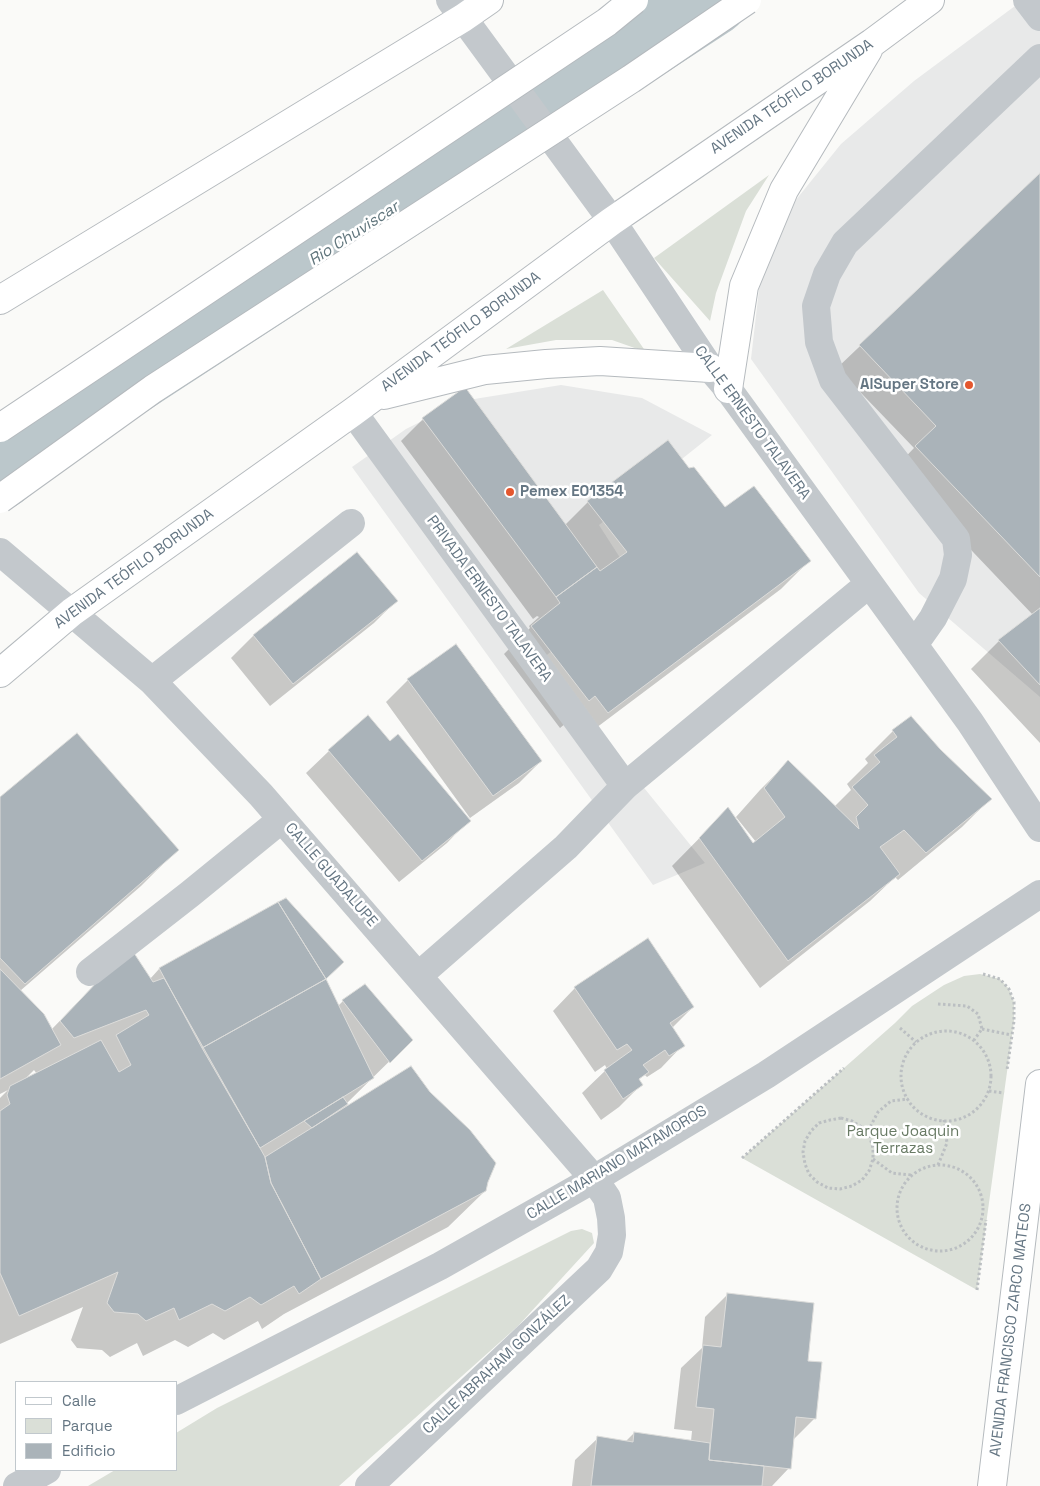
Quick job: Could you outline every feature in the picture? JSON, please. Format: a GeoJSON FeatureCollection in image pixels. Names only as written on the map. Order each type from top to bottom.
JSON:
{"type":"FeatureCollection","features":[{"type":"Feature","properties":{"kind":"main road"},"geometry":{"type":"LineString","coordinates":[[0,300],[459,13],[489,0]]}},
{"type":"Feature","properties":{"kind":"main road"},"geometry":{"type":"LineString","coordinates":[[0,428],[598,27],[634,0]]}},
{"type":"Feature","properties":{"kind":"main road"},"geometry":{"type":"LineString","coordinates":[[0,499],[153,389],[631,79],[747,0]]}},
{"type":"Feature","properties":{"kind":"main road","name":"AVENIDA TEÓFILO BORUNDA"},"geometry":{"type":"LineString","coordinates":[[0,673],[72,612],[363,404],[611,219],[872,42],[930,0]]}},
{"type":"Feature","properties":{"kind":"main road"},"geometry":{"type":"LineString","coordinates":[[728,389],[744,286],[784,190],[872,42]]}},
{"type":"Feature","properties":{"kind":"main road"},"geometry":{"type":"LineString","coordinates":[[363,404],[485,370],[600,360],[710,368]]}},
{"type":"Feature","properties":{"kind":"main road","name":"AVENIDA FRANCISCO ZARCO MATEOS"},"geometry":{"type":"LineString","coordinates":[[992,1486],[1040,1084]]}},
{"type":"Feature","properties":{"kind":"street"},"geometry":{"type":"LineString","coordinates":[[1026,0],[1040,17]]}},
{"type":"Feature","properties":{"kind":"street","name":"CALLE ERNESTO TALAVERA"},"geometry":{"type":"LineString","coordinates":[[459,13],[611,219],[710,368],[728,389],[970,722],[1040,828]]}},
{"type":"Feature","properties":{"kind":"street"},"geometry":{"type":"LineString","coordinates":[[914,644],[933,618],[953,579],[958,555],[956,539],[833,380],[819,342],[816,306],[827,274],[845,243],[1040,58]]}},
{"type":"Feature","properties":{"kind":"street","name":"PRIVADA ERNESTO TALAVERA"},"geometry":{"type":"LineString","coordinates":[[363,404],[625,786]]}},
{"type":"Feature","properties":{"kind":"street"},"geometry":{"type":"LineString","coordinates":[[152,681],[351,523]]}},
{"type":"Feature","properties":{"kind":"street","name":"CALLE GUADALUPE"},"geometry":{"type":"LineString","coordinates":[[0,552],[152,681],[282,818],[594,1179],[606,1198],[611,1218],[612,1235]]}},
{"type":"Feature","properties":{"kind":"street"},"geometry":{"type":"LineString","coordinates":[[418,976],[566,847],[625,786],[869,584]]}},
{"type":"Feature","properties":{"kind":"street"},"geometry":{"type":"LineString","coordinates":[[90,972],[190,894],[282,818]]}},
{"type":"Feature","properties":{"kind":"street","name":"CALLE MARIANO MATAMOROS"},"geometry":{"type":"LineString","coordinates":[[178,1400],[440,1266],[594,1179],[766,1075],[1040,894]]}},
{"type":"Feature","properties":{"kind":"street","name":"CALLE ABRAHAM GONZÁLEZ"},"geometry":{"type":"LineString","coordinates":[[369,1486],[599,1269],[609,1252],[612,1235]]}},
{"type":"Feature","properties":{"kind":"street"},"geometry":{"type":"LineString","coordinates":[[17,1486],[45,1471]]}},
{"type":"Feature","properties":{"kind":"path"},"geometry":{"type":"LineString","coordinates":[[980,974],[1000,980],[1010,989],[1014,1002],[1006,1074]]}},
{"type":"Feature","properties":{"kind":"path"},"geometry":{"type":"LineString","coordinates":[[936,1004],[967,1006],[978,1014],[982,1029]]}},
{"type":"Feature","properties":{"kind":"path"},"geometry":{"type":"LineString","coordinates":[[895,1023],[916,1042]]}},
{"type":"Feature","properties":{"kind":"path"},"geometry":{"type":"LineString","coordinates":[[982,1029],[1011,1035]]}},
{"type":"Feature","properties":{"kind":"path"},"geometry":{"type":"LineString","coordinates":[[974,1040],[982,1029]]}},
{"type":"Feature","properties":{"kind":"path"},"geometry":{"type":"LineString","coordinates":[[944,1030],[960,1033],[974,1040],[984,1050],[989,1063],[991,1077],[989,1091],[982,1103],[971,1113],[958,1119],[930,1118],[918,1110],[908,1099],[902,1084],[902,1069],[907,1054],[916,1042],[929,1034],[944,1030]]}},
{"type":"Feature","properties":{"kind":"path"},"geometry":{"type":"LineString","coordinates":[[742,1158],[851,1062]]}},
{"type":"Feature","properties":{"kind":"path"},"geometry":{"type":"LineString","coordinates":[[989,1091],[1004,1093],[1005,1084]]}},
{"type":"Feature","properties":{"kind":"path"},"geometry":{"type":"LineString","coordinates":[[868,1131],[878,1112],[891,1101],[908,1099]]}},
{"type":"Feature","properties":{"kind":"path"},"geometry":{"type":"LineString","coordinates":[[841,1118],[852,1121],[868,1131],[873,1148],[873,1159],[869,1170],[862,1180],[852,1186],[840,1189],[828,1188],[817,1182],[809,1174],[804,1164],[803,1152],[805,1141],[811,1131],[819,1124],[841,1118]]}},
{"type":"Feature","properties":{"kind":"path"},"geometry":{"type":"LineString","coordinates":[[938,1165],[946,1143],[944,1120]]}},
{"type":"Feature","properties":{"kind":"path"},"geometry":{"type":"LineString","coordinates":[[873,1159],[892,1172],[912,1175]]}},
{"type":"Feature","properties":{"kind":"path"},"geometry":{"type":"LineString","coordinates":[[938,1165],[952,1167],[964,1172],[974,1182],[981,1194],[983,1208],[981,1222],[974,1234],[964,1244],[951,1249],[936,1250],[922,1246],[910,1239],[902,1228],[898,1214],[898,1199],[903,1186],[912,1175],[925,1168],[938,1165]]}},
{"type":"Feature","properties":{"kind":"path"},"geometry":{"type":"LineString","coordinates":[[977,1290],[988,1209]]}},
{"type":"Feature","properties":{"kind":"shaded area"},"geometry":{"type":"Polygon","coordinates":[[[1023,0],[1040,0],[1040,697],[919,593],[751,359],[761,272],[795,201],[841,144],[914,81],[1023,0]]]}},
{"type":"Feature","properties":{"kind":"shaded area"},"geometry":{"type":"Polygon","coordinates":[[[561,385],[642,398],[712,435],[599,525],[637,584],[543,658],[589,720],[705,863],[653,885],[352,467],[406,429],[462,401],[561,385]]]}},
{"type":"Feature","properties":{"kind":"green space"},"geometry":{"type":"Polygon","coordinates":[[[769,175],[746,211],[716,293],[710,321],[654,258],[769,175]]]}},
{"type":"Feature","properties":{"kind":"green space"},"geometry":{"type":"Polygon","coordinates":[[[603,290],[646,352],[612,340],[556,340],[506,349],[603,290]]]}},
{"type":"Feature","properties":{"kind":"green space","name":"Parque Joaquin Terrazas"},"geometry":{"type":"Polygon","coordinates":[[[980,974],[1000,979],[1009,989],[1014,1002],[1014,1021],[977,1290],[742,1158],[912,1006],[944,985],[964,976],[980,974]]]}},
{"type":"Feature","properties":{"kind":"green space"},"geometry":{"type":"Polygon","coordinates":[[[582,1229],[592,1233],[594,1243],[518,1326],[339,1486],[88,1486],[113,1471],[178,1471],[178,1432],[217,1408],[571,1231],[582,1229]]]}},
{"type":"Feature","properties":{"kind":"building","name":"AlSuper Store"},"geometry":{"type":"Polygon","coordinates":[[[1040,173],[1040,577],[915,446],[936,426],[859,345],[1040,173]]]}},
{"type":"Feature","properties":{"kind":"building","name":"Pemex E01354"},"geometry":{"type":"Polygon","coordinates":[[[465,387],[597,567],[556,597],[422,418],[465,387]]]}},
{"type":"Feature","properties":{"kind":"building"},"geometry":{"type":"Polygon","coordinates":[[[668,440],[689,468],[694,467],[725,507],[754,486],[811,561],[608,713],[595,696],[589,701],[531,626],[560,603],[556,597],[597,567],[600,571],[627,552],[587,501],[668,440]]]}},
{"type":"Feature","properties":{"kind":"building"},"geometry":{"type":"Polygon","coordinates":[[[357,552],[398,601],[293,684],[253,635],[357,552]]]}},
{"type":"Feature","properties":{"kind":"building"},"geometry":{"type":"Polygon","coordinates":[[[1040,608],[1040,685],[998,640],[1040,608]]]}},
{"type":"Feature","properties":{"kind":"building"},"geometry":{"type":"Polygon","coordinates":[[[456,644],[542,761],[493,796],[407,679],[456,644]]]}},
{"type":"Feature","properties":{"kind":"building"},"geometry":{"type":"Polygon","coordinates":[[[368,715],[390,741],[398,734],[471,821],[422,861],[328,750],[368,715]]]}},
{"type":"Feature","properties":{"kind":"building"},"geometry":{"type":"Polygon","coordinates":[[[911,716],[940,749],[992,799],[926,853],[904,830],[880,847],[900,874],[788,961],[699,838],[728,807],[753,843],[785,817],[764,788],[788,760],[859,829],[856,817],[868,805],[852,787],[880,762],[874,755],[897,737],[892,730],[911,716]]]}},
{"type":"Feature","properties":{"kind":"building"},"geometry":{"type":"Polygon","coordinates":[[[77,733],[179,850],[25,984],[0,958],[0,797],[77,733]]]}},
{"type":"Feature","properties":{"kind":"building"},"geometry":{"type":"Polygon","coordinates":[[[286,898],[344,962],[326,979],[278,902],[286,898]]]}},
{"type":"Feature","properties":{"kind":"building"},"geometry":{"type":"Polygon","coordinates":[[[278,902],[326,979],[202,1048],[159,968],[278,902]]]}},
{"type":"Feature","properties":{"kind":"building"},"geometry":{"type":"Polygon","coordinates":[[[648,938],[694,1007],[670,1023],[685,1046],[669,1056],[665,1050],[643,1065],[649,1072],[639,1079],[643,1085],[623,1099],[604,1070],[632,1050],[627,1044],[617,1050],[574,987],[648,938]]]}},
{"type":"Feature","properties":{"kind":"building"},"geometry":{"type":"Polygon","coordinates":[[[132,950],[153,982],[164,978],[265,1157],[271,1183],[321,1279],[299,1294],[294,1286],[261,1305],[250,1297],[225,1311],[212,1304],[179,1320],[174,1308],[146,1321],[138,1314],[114,1312],[107,1303],[118,1272],[19,1316],[0,1273],[0,1111],[10,1104],[7,1095],[10,1086],[101,1040],[119,1072],[131,1065],[116,1035],[149,1015],[146,1010],[74,1038],[60,1021],[118,960],[132,950]]]}},
{"type":"Feature","properties":{"kind":"building"},"geometry":{"type":"Polygon","coordinates":[[[0,969],[44,1014],[61,1045],[0,1079],[0,969]]]}},
{"type":"Feature","properties":{"kind":"building"},"geometry":{"type":"Polygon","coordinates":[[[326,979],[374,1078],[260,1148],[202,1048],[326,979]]]}},
{"type":"Feature","properties":{"kind":"building"},"geometry":{"type":"Polygon","coordinates":[[[365,984],[413,1040],[390,1063],[342,1000],[365,984]]]}},
{"type":"Feature","properties":{"kind":"building"},"geometry":{"type":"Polygon","coordinates":[[[411,1066],[430,1092],[470,1130],[496,1163],[486,1191],[321,1279],[271,1183],[265,1157],[411,1066]]]}},
{"type":"Feature","properties":{"kind":"building"},"geometry":{"type":"Polygon","coordinates":[[[343,1097],[348,1104],[312,1128],[304,1121],[343,1097]]]}},
{"type":"Feature","properties":{"kind":"building"},"geometry":{"type":"Polygon","coordinates":[[[727,1293],[814,1303],[808,1361],[822,1362],[816,1419],[796,1417],[791,1469],[709,1460],[714,1409],[696,1407],[703,1345],[721,1347],[727,1293]]]}},
{"type":"Feature","properties":{"kind":"building"},"geometry":{"type":"Polygon","coordinates":[[[634,1432],[710,1443],[709,1460],[764,1466],[762,1486],[591,1486],[597,1436],[633,1442],[634,1432]]]}},
{"type":"Feature","properties":{"kind":"waterway","name":"Rio Chuviscar"},"geometry":{"type":"LineString","coordinates":[[0,474],[61,425],[713,0]]}},
{"type":"Feature","properties":{"kind":"place","name":"AlSuper Store"},"geometry":{"type":"Point","coordinates":[969,385]}},
{"type":"Feature","properties":{"kind":"place","name":"Pemex E01354"},"geometry":{"type":"Point","coordinates":[510,492]}}]}
